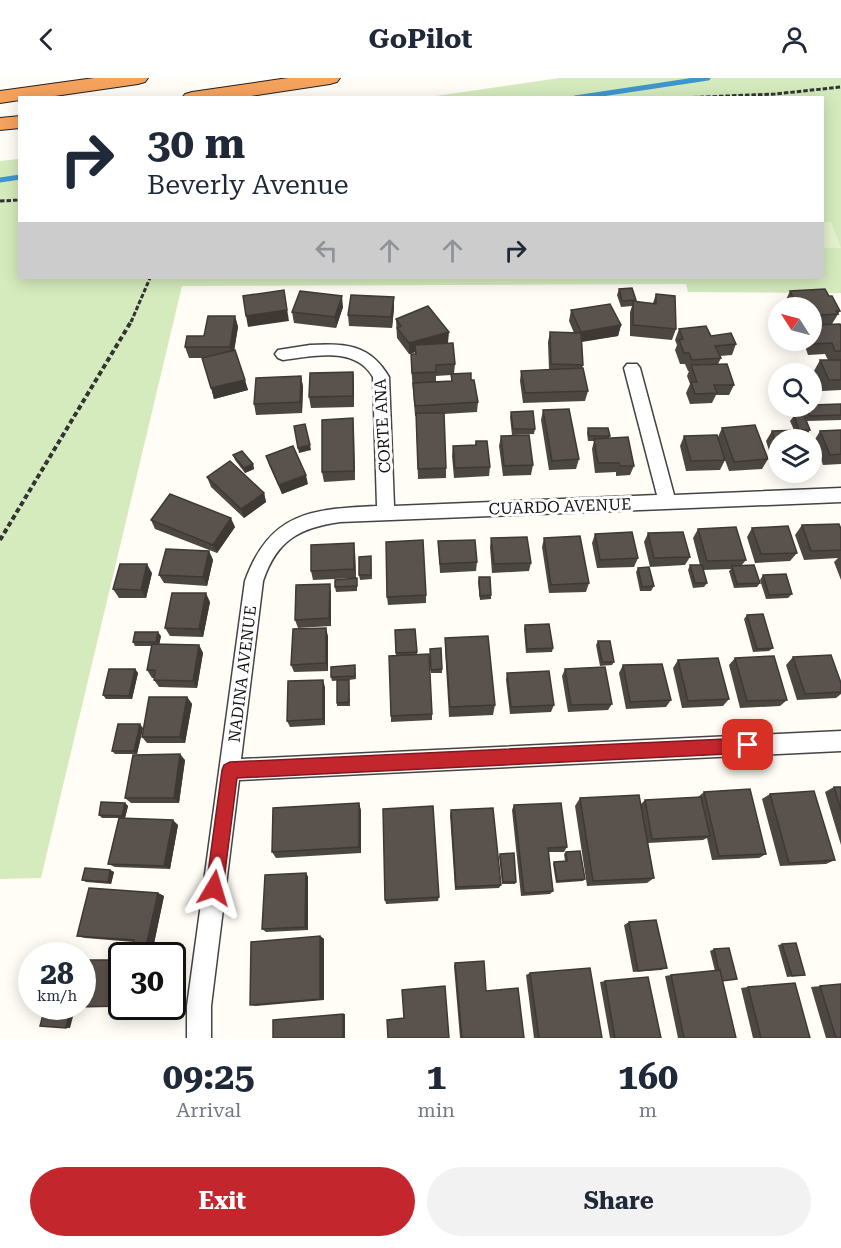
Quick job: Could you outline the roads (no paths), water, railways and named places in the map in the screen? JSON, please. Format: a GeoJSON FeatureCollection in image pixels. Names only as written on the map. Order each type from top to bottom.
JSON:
{"type":"FeatureCollection","features":[{"type":"Feature","properties":{"kind":"highway"},"geometry":{"type":"LineString","coordinates":[[0,97],[138,78]]}},
{"type":"Feature","properties":{"kind":"highway"},"geometry":{"type":"LineString","coordinates":[[206,96],[330,78]]}},
{"type":"Feature","properties":{"kind":"highway"},"geometry":{"type":"LineString","coordinates":[[0,124],[18,122]]}},
{"type":"Feature","properties":{"kind":"street","name":"CORTE ANA"},"geometry":{"type":"LineString","coordinates":[[283,354],[347,351],[364,356],[376,364],[381,377],[386,514]]}},
{"type":"Feature","properties":{"kind":"street"},"geometry":{"type":"LineString","coordinates":[[632,368],[667,502]]}},
{"type":"Feature","properties":{"kind":"street","name":"CUARDO AVENUE"},"geometry":{"type":"LineString","coordinates":[[283,533],[301,523],[320,518],[841,495]]}},
{"type":"Feature","properties":{"kind":"street","name":"NADINA AVENUE"},"geometry":{"type":"LineString","coordinates":[[199,1038],[199,1006],[254,581],[259,563],[268,548],[283,533]]}},
{"type":"Feature","properties":{"kind":"street"},"geometry":{"type":"LineString","coordinates":[[230,770],[841,741]]}},
{"type":"Feature","properties":{"kind":"waterway"},"geometry":{"type":"LineString","coordinates":[[588,96],[708,78]]}},
{"type":"Feature","properties":{"kind":"waterway"},"geometry":{"type":"LineString","coordinates":[[0,180],[18,177]]}}]}
